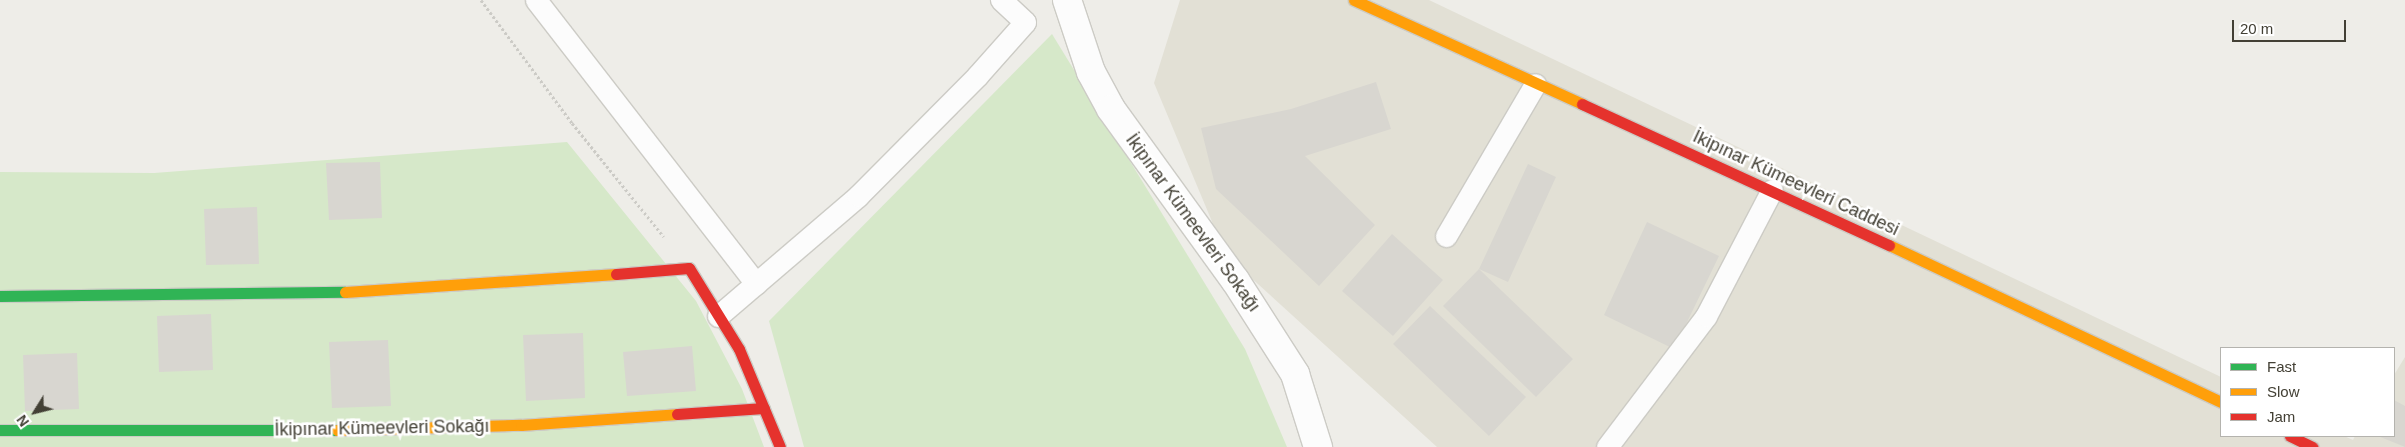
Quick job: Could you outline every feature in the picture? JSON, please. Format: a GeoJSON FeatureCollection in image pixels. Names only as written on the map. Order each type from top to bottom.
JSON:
{"type":"FeatureCollection","features":[{"type":"Feature","properties":{"kind":"street","name":"İkipınar Kümeevleri Sokağı"},"geometry":{"type":"LineString","coordinates":[[1067,0],[1091,72],[1111,109],[1235,280],[1285,357],[1294,374],[1318,447]]}},
{"type":"Feature","properties":{"kind":"street","name":"İkipınar Kümeevleri Caddesi"},"geometry":{"type":"LineString","coordinates":[[1354,0],[1535,84],[1772,190],[2220,402]]}},
{"type":"Feature","properties":{"kind":"street"},"geometry":{"type":"LineString","coordinates":[[0,296],[384,292],[689,268],[739,349],[780,447]]}},
{"type":"Feature","properties":{"kind":"street","name":"İkipınar Kümeevleri Sokağı"},"geometry":{"type":"LineString","coordinates":[[0,430],[333,430],[521,425],[764,408]]}},
{"type":"Feature","properties":{"kind":"street"},"geometry":{"type":"LineString","coordinates":[[2292,437],[2313,447]]}},
{"type":"Feature","properties":{"kind":"lane"},"geometry":{"type":"LineString","coordinates":[[536,0],[756,284]]}},
{"type":"Feature","properties":{"kind":"lane"},"geometry":{"type":"LineString","coordinates":[[718,316],[865,189],[1025,22],[1002,0]]}},
{"type":"Feature","properties":{"kind":"lane"},"geometry":{"type":"LineString","coordinates":[[1446,236],[1535,84]]}},
{"type":"Feature","properties":{"kind":"lane"},"geometry":{"type":"LineString","coordinates":[[1607,447],[1706,316],[1772,190]]}},
{"type":"Feature","properties":{"kind":"path"},"geometry":{"type":"LineString","coordinates":[[481,0],[572,123],[689,268]]}},
{"type":"Feature","properties":{"kind":"shaded area"},"geometry":{"type":"Polygon","coordinates":[[[1180,0],[1429,0],[2220,377],[2220,437],[2346,437],[2353,440],[2354,437],[2395,437],[2395,373],[2405,357],[2405,447],[1437,447],[1226,255],[1154,83],[1180,0]]]}},
{"type":"Feature","properties":{"kind":"green space"},"geometry":{"type":"Polygon","coordinates":[[[1052,34],[1245,349],[1287,447],[804,447],[769,321],[1052,34]]]}},
{"type":"Feature","properties":{"kind":"green space"},"geometry":{"type":"Polygon","coordinates":[[[567,142],[696,301],[742,389],[764,447],[0,447],[0,172],[154,173],[567,142]]]}},
{"type":"Feature","properties":{"kind":"building"},"geometry":{"type":"Polygon","coordinates":[[[1376,82],[1391,129],[1305,156],[1375,225],[1319,286],[1216,189],[1201,128],[1291,109],[1376,82]]]}},
{"type":"Feature","properties":{"kind":"building"},"geometry":{"type":"Polygon","coordinates":[[[380,162],[382,218],[329,220],[326,163],[380,162]]]}},
{"type":"Feature","properties":{"kind":"building"},"geometry":{"type":"Polygon","coordinates":[[[1528,164],[1556,177],[1508,282],[1479,269],[1528,164]]]}},
{"type":"Feature","properties":{"kind":"building"},"geometry":{"type":"Polygon","coordinates":[[[257,207],[259,264],[206,265],[204,209],[257,207]]]}},
{"type":"Feature","properties":{"kind":"building"},"geometry":{"type":"Polygon","coordinates":[[[1647,222],[1719,256],[1674,349],[1604,315],[1647,222]]]}},
{"type":"Feature","properties":{"kind":"building"},"geometry":{"type":"Polygon","coordinates":[[[1392,234],[1443,280],[1393,336],[1342,291],[1392,234]]]}},
{"type":"Feature","properties":{"kind":"building"},"geometry":{"type":"Polygon","coordinates":[[[1479,269],[1573,359],[1536,397],[1443,306],[1479,269]]]}},
{"type":"Feature","properties":{"kind":"building"},"geometry":{"type":"Polygon","coordinates":[[[1430,306],[1526,397],[1489,436],[1393,344],[1430,306]]]}},
{"type":"Feature","properties":{"kind":"building"},"geometry":{"type":"Polygon","coordinates":[[[211,314],[213,370],[159,372],[157,316],[211,314]]]}},
{"type":"Feature","properties":{"kind":"building"},"geometry":{"type":"Polygon","coordinates":[[[583,333],[585,398],[526,401],[523,335],[583,333]]]}},
{"type":"Feature","properties":{"kind":"building"},"geometry":{"type":"Polygon","coordinates":[[[388,340],[391,406],[332,408],[329,342],[388,340]]]}},
{"type":"Feature","properties":{"kind":"building"},"geometry":{"type":"Polygon","coordinates":[[[692,346],[696,391],[627,396],[623,352],[692,346]]]}},
{"type":"Feature","properties":{"kind":"building"},"geometry":{"type":"Polygon","coordinates":[[[77,353],[79,409],[25,411],[23,355],[77,353]]]}},
{"type":"Feature","properties":{"kind":"building"},"geometry":{"type":"Polygon","coordinates":[[[2395,401],[2405,406],[2405,447],[2380,437],[2395,437],[2395,401]]]}},
{"type":"Feature","properties":{"kind":"traffic: fast"},"geometry":{"type":"LineString","coordinates":[[0,296],[345,292]]}},
{"type":"Feature","properties":{"kind":"traffic: fast"},"geometry":{"type":"LineString","coordinates":[[0,430],[337,430]]}},
{"type":"Feature","properties":{"kind":"traffic: slow"},"geometry":{"type":"LineString","coordinates":[[1354,0],[1582,104]]}},
{"type":"Feature","properties":{"kind":"traffic: slow"},"geometry":{"type":"LineString","coordinates":[[1889,245],[2220,402]]}},
{"type":"Feature","properties":{"kind":"traffic: slow"},"geometry":{"type":"LineString","coordinates":[[345,292],[616,274]]}},
{"type":"Feature","properties":{"kind":"traffic: slow"},"geometry":{"type":"LineString","coordinates":[[337,430],[521,425],[677,414]]}},
{"type":"Feature","properties":{"kind":"traffic: jam"},"geometry":{"type":"LineString","coordinates":[[1582,104],[1889,245]]}},
{"type":"Feature","properties":{"kind":"traffic: jam"},"geometry":{"type":"LineString","coordinates":[[616,274],[689,268],[739,349],[780,447]]}},
{"type":"Feature","properties":{"kind":"traffic: jam"},"geometry":{"type":"LineString","coordinates":[[677,414],[764,408]]}},
{"type":"Feature","properties":{"kind":"traffic: jam"},"geometry":{"type":"LineString","coordinates":[[2292,437],[2313,447]]}}]}
